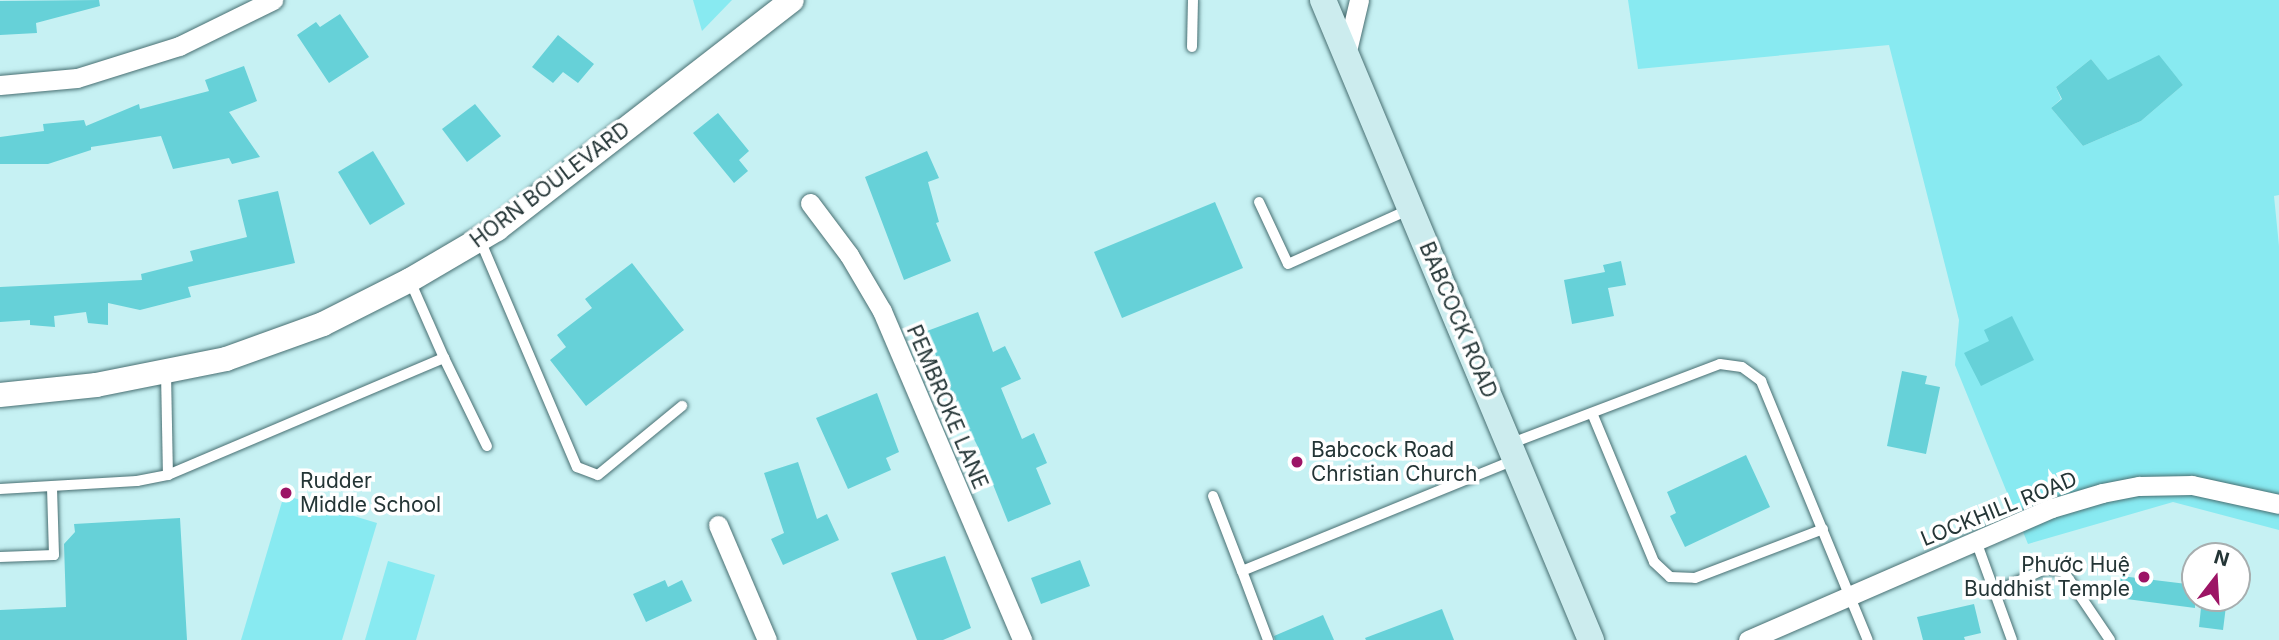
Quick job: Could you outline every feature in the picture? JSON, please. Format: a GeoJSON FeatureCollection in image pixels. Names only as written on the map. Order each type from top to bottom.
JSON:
{"type":"FeatureCollection","features":[{"type":"Feature","properties":{"kind":"main road","name":"BABCOCK ROAD"},"geometry":{"type":"LineString","coordinates":[[1323,0],[1591,640]]}},
{"type":"Feature","properties":{"kind":"street"},"geometry":{"type":"LineString","coordinates":[[0,85],[78,78],[179,46],[274,0]]}},
{"type":"Feature","properties":{"kind":"street","name":"HORN BOULEVARD"},"geometry":{"type":"LineString","coordinates":[[0,395],[56,391],[166,373],[226,359],[323,324],[410,281],[480,239],[792,0]]}},
{"type":"Feature","properties":{"kind":"street"},"geometry":{"type":"LineString","coordinates":[[1346,55],[1359,0]]}},
{"type":"Feature","properties":{"kind":"street","name":"PEMBROKE LANE"},"geometry":{"type":"LineString","coordinates":[[810,203],[872,292],[1022,640]]}},
{"type":"Feature","properties":{"kind":"street","name":"LOCKHILL ROAD"},"geometry":{"type":"LineString","coordinates":[[1748,640],[2052,508],[2139,486],[2192,485],[2279,503]]}},
{"type":"Feature","properties":{"kind":"street"},"geometry":{"type":"LineString","coordinates":[[718,525],[767,640]]}},
{"type":"Feature","properties":{"kind":"lane"},"geometry":{"type":"LineString","coordinates":[[1192,47],[1193,0]]}},
{"type":"Feature","properties":{"kind":"lane"},"geometry":{"type":"LineString","coordinates":[[1259,202],[1288,264],[1412,209]]}},
{"type":"Feature","properties":{"kind":"lane"},"geometry":{"type":"LineString","coordinates":[[480,239],[578,467],[598,475],[682,406]]}},
{"type":"Feature","properties":{"kind":"lane"},"geometry":{"type":"LineString","coordinates":[[410,281],[487,446]]}},
{"type":"Feature","properties":{"kind":"lane"},"geometry":{"type":"LineString","coordinates":[[0,489],[137,481],[168,475],[444,358]]}},
{"type":"Feature","properties":{"kind":"lane"},"geometry":{"type":"LineString","coordinates":[[1242,571],[1513,452],[1592,413],[1720,364],[1742,367],[1761,381],[1852,595],[1868,640]]}},
{"type":"Feature","properties":{"kind":"lane"},"geometry":{"type":"LineString","coordinates":[[166,373],[168,475]]}},
{"type":"Feature","properties":{"kind":"lane"},"geometry":{"type":"LineString","coordinates":[[1592,413],[1654,562],[1670,578],[1695,578],[1824,529]]}},
{"type":"Feature","properties":{"kind":"lane"},"geometry":{"type":"LineString","coordinates":[[0,557],[54,555],[52,487]]}},
{"type":"Feature","properties":{"kind":"lane"},"geometry":{"type":"LineString","coordinates":[[1213,496],[1268,640]]}},
{"type":"Feature","properties":{"kind":"lane"},"geometry":{"type":"LineString","coordinates":[[1976,541],[2011,640]]}},
{"type":"Feature","properties":{"kind":"lane"},"geometry":{"type":"LineString","coordinates":[[1993,593],[2047,569],[2064,572],[2110,640]]}},
{"type":"Feature","properties":{"kind":"shaded area"},"geometry":{"type":"Polygon","coordinates":[[[693,0],[732,0],[702,31],[693,0]]]}},
{"type":"Feature","properties":{"kind":"shaded area"},"geometry":{"type":"Polygon","coordinates":[[[1628,0],[2279,0],[2279,195],[2274,196],[2279,246],[2279,530],[2173,502],[2028,544],[1955,365],[1959,320],[1889,45],[1638,69],[1628,0]],[[2159,56],[2122,98],[2091,59],[2056,87],[2061,99],[2051,108],[2083,146],[2141,121],[2183,85],[2159,56]]]}},
{"type":"Feature","properties":{"kind":"shaded area"},"geometry":{"type":"Polygon","coordinates":[[[284,495],[377,523],[342,640],[241,640],[284,495]]]}},
{"type":"Feature","properties":{"kind":"shaded area"},"geometry":{"type":"Polygon","coordinates":[[[388,561],[435,575],[416,640],[365,640],[388,561]]]}},
{"type":"Feature","properties":{"kind":"building"},"geometry":{"type":"Polygon","coordinates":[[[99,0],[100,6],[36,23],[37,33],[0,35],[0,1],[99,0]]]}},
{"type":"Feature","properties":{"kind":"building"},"geometry":{"type":"Polygon","coordinates":[[[340,14],[369,57],[329,83],[297,35],[316,22],[320,27],[340,14]]]}},
{"type":"Feature","properties":{"kind":"building"},"geometry":{"type":"Polygon","coordinates":[[[558,35],[594,64],[578,83],[563,72],[553,83],[532,67],[558,35]]]}},
{"type":"Feature","properties":{"kind":"building"},"geometry":{"type":"Polygon","coordinates":[[[2159,55],[2183,85],[2141,121],[2083,146],[2051,108],[2062,99],[2056,87],[2091,59],[2108,80],[2159,55]]]}},
{"type":"Feature","properties":{"kind":"building"},"geometry":{"type":"Polygon","coordinates":[[[244,66],[257,101],[229,112],[260,157],[232,164],[229,158],[173,169],[161,136],[91,147],[91,150],[48,164],[0,164],[0,137],[44,131],[43,124],[84,120],[86,126],[139,104],[140,109],[209,91],[205,80],[244,66]]]}},
{"type":"Feature","properties":{"kind":"building"},"geometry":{"type":"Polygon","coordinates":[[[475,104],[501,136],[467,162],[442,129],[475,104]]]}},
{"type":"Feature","properties":{"kind":"building"},"geometry":{"type":"Polygon","coordinates":[[[718,113],[749,151],[739,160],[748,171],[734,183],[693,133],[718,113]]]}},
{"type":"Feature","properties":{"kind":"building"},"geometry":{"type":"Polygon","coordinates":[[[373,151],[405,204],[370,225],[338,172],[373,151]]]}},
{"type":"Feature","properties":{"kind":"building"},"geometry":{"type":"Polygon","coordinates":[[[927,151],[939,178],[928,182],[939,222],[936,223],[951,261],[904,280],[865,177],[927,151]]]}},
{"type":"Feature","properties":{"kind":"building"},"geometry":{"type":"Polygon","coordinates":[[[278,191],[295,263],[188,287],[191,297],[140,310],[108,303],[108,325],[88,323],[86,312],[54,316],[55,327],[30,325],[30,320],[0,322],[0,287],[142,280],[141,274],[193,261],[190,251],[247,237],[238,200],[278,191]]]}},
{"type":"Feature","properties":{"kind":"building"},"geometry":{"type":"Polygon","coordinates":[[[1215,202],[1243,268],[1122,318],[1094,252],[1215,202]]]}},
{"type":"Feature","properties":{"kind":"building"},"geometry":{"type":"Polygon","coordinates":[[[1621,261],[1626,285],[1608,288],[1614,316],[1572,324],[1564,280],[1605,272],[1603,265],[1621,261]]]}},
{"type":"Feature","properties":{"kind":"building"},"geometry":{"type":"Polygon","coordinates":[[[632,263],[684,330],[586,406],[550,360],[566,347],[557,335],[592,308],[585,299],[632,263]]]}},
{"type":"Feature","properties":{"kind":"building"},"geometry":{"type":"Polygon","coordinates":[[[978,312],[993,352],[1005,346],[1021,379],[1001,388],[1022,439],[1034,433],[1047,463],[1036,468],[1051,504],[1008,522],[978,447],[945,381],[927,331],[978,312]]]}},
{"type":"Feature","properties":{"kind":"building"},"geometry":{"type":"Polygon","coordinates":[[[2012,316],[2034,360],[1981,386],[1964,353],[1989,341],[1984,330],[2012,316]]]}},
{"type":"Feature","properties":{"kind":"building"},"geometry":{"type":"Polygon","coordinates":[[[1902,371],[1927,376],[1925,384],[1940,387],[1926,454],[1887,446],[1902,371]]]}},
{"type":"Feature","properties":{"kind":"building"},"geometry":{"type":"Polygon","coordinates":[[[877,393],[899,452],[886,458],[891,470],[848,489],[816,418],[877,393]]]}},
{"type":"Feature","properties":{"kind":"building"},"geometry":{"type":"Polygon","coordinates":[[[1746,455],[1770,507],[1685,547],[1670,516],[1676,513],[1667,492],[1746,455]]]}},
{"type":"Feature","properties":{"kind":"building"},"geometry":{"type":"Polygon","coordinates":[[[798,462],[817,519],[827,514],[839,540],[783,565],[771,539],[784,533],[764,473],[798,462]]]}},
{"type":"Feature","properties":{"kind":"building"},"geometry":{"type":"Polygon","coordinates":[[[180,518],[187,640],[0,640],[0,610],[66,607],[64,544],[75,532],[74,524],[180,518]]]}},
{"type":"Feature","properties":{"kind":"building"},"geometry":{"type":"Polygon","coordinates":[[[945,556],[971,628],[943,640],[917,640],[891,573],[945,556]]]}},
{"type":"Feature","properties":{"kind":"building"},"geometry":{"type":"Polygon","coordinates":[[[1080,560],[1090,586],[1041,604],[1031,578],[1080,560]]]}},
{"type":"Feature","properties":{"kind":"building"},"geometry":{"type":"Polygon","coordinates":[[[2121,576],[2181,583],[2181,606],[2119,598],[2121,576]]]}},
{"type":"Feature","properties":{"kind":"building"},"geometry":{"type":"Polygon","coordinates":[[[665,580],[668,587],[682,580],[692,601],[646,622],[633,594],[665,580]]]}},
{"type":"Feature","properties":{"kind":"building"},"geometry":{"type":"Polygon","coordinates":[[[1974,604],[1981,633],[1964,637],[1965,640],[1923,640],[1917,617],[1974,604]]]}},
{"type":"Feature","properties":{"kind":"building"},"geometry":{"type":"Polygon","coordinates":[[[1442,609],[1454,640],[1365,638],[1442,609]]]}},
{"type":"Feature","properties":{"kind":"building"},"geometry":{"type":"Polygon","coordinates":[[[2201,612],[2225,612],[2223,630],[2199,627],[2201,612]]]}},
{"type":"Feature","properties":{"kind":"building"},"geometry":{"type":"Polygon","coordinates":[[[1323,615],[1334,640],[1275,640],[1274,636],[1323,615]]]}},
{"type":"Feature","properties":{"kind":"place","name":"Babcock Road Christian Church"},"geometry":{"type":"Point","coordinates":[1297,462]}},
{"type":"Feature","properties":{"kind":"place","name":"Rudder Middle School"},"geometry":{"type":"Point","coordinates":[286,493]}},
{"type":"Feature","properties":{"kind":"place","name":"Phước Huệ Buddhist Temple"},"geometry":{"type":"Point","coordinates":[2144,577]}}]}
